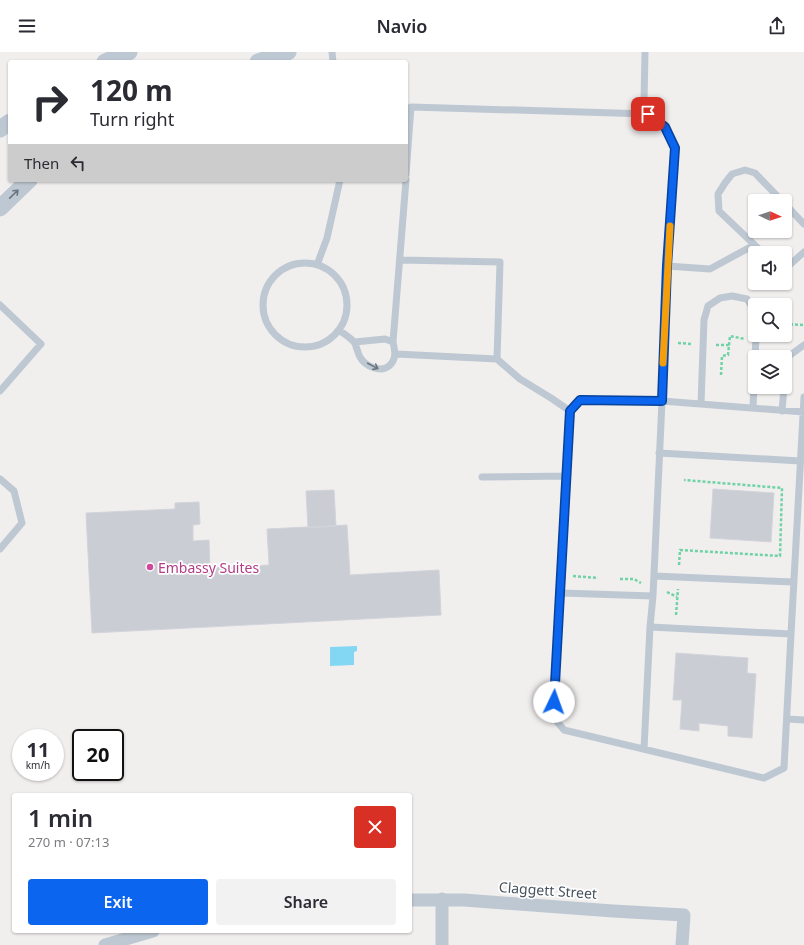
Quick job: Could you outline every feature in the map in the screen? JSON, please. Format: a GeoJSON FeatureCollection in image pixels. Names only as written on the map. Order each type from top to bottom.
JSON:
{"type":"FeatureCollection","features":[{"type":"Feature","properties":{"kind":"street"},"geometry":{"type":"LineString","coordinates":[[110,60],[129,52]]}},
{"type":"Feature","properties":{"kind":"street"},"geometry":{"type":"LineString","coordinates":[[264,60],[288,52]]}},
{"type":"Feature","properties":{"kind":"street"},"geometry":{"type":"LineString","coordinates":[[0,208],[27,182]]}},
{"type":"Feature","properties":{"kind":"street"},"geometry":{"type":"LineString","coordinates":[[442,899],[442,945]]}},
{"type":"Feature","properties":{"kind":"street","name":"Claggett Street"},"geometry":{"type":"LineString","coordinates":[[412,900],[442,899],[613,912],[684,915],[682,945]]}},
{"type":"Feature","properties":{"kind":"street"},"geometry":{"type":"LineString","coordinates":[[105,945],[146,933]]}},
{"type":"Feature","properties":{"kind":"lane"},"geometry":{"type":"LineString","coordinates":[[644,749],[654,576],[667,266],[675,148],[665,127],[648,114],[644,103],[645,52]]}},
{"type":"Feature","properties":{"kind":"lane"},"geometry":{"type":"LineString","coordinates":[[408,147],[411,107],[648,114]]}},
{"type":"Feature","properties":{"kind":"lane"},"geometry":{"type":"LineString","coordinates":[[667,266],[710,269],[754,245],[718,211],[718,194],[732,174],[745,170],[755,173],[775,194]]}},
{"type":"Feature","properties":{"kind":"lane"},"geometry":{"type":"LineString","coordinates":[[317,265],[327,238],[340,182]]}},
{"type":"Feature","properties":{"kind":"lane"},"geometry":{"type":"LineString","coordinates":[[339,330],[355,342],[360,357],[370,365],[379,370],[392,364],[396,354],[393,342],[406,182]]}},
{"type":"Feature","properties":{"kind":"lane"},"geometry":{"type":"LineString","coordinates":[[792,211],[804,224]]}},
{"type":"Feature","properties":{"kind":"lane"},"geometry":{"type":"LineString","coordinates":[[792,263],[803,256]]}},
{"type":"Feature","properties":{"kind":"lane"},"geometry":{"type":"LineString","coordinates":[[400,260],[500,262],[496,359]]}},
{"type":"Feature","properties":{"kind":"lane"},"geometry":{"type":"LineString","coordinates":[[307,263],[317,265],[334,275],[341,283],[347,302],[344,322],[332,338],[323,343],[304,347],[285,342],[270,328],[266,319],[264,299],[267,289],[272,280],[287,267],[307,263]]}},
{"type":"Feature","properties":{"kind":"lane"},"geometry":{"type":"LineString","coordinates":[[701,404],[704,320],[708,306],[720,298],[732,296],[748,300]]}},
{"type":"Feature","properties":{"kind":"lane"},"geometry":{"type":"LineString","coordinates":[[0,305],[42,344],[0,391]]}},
{"type":"Feature","properties":{"kind":"lane"},"geometry":{"type":"LineString","coordinates":[[355,342],[385,340],[393,342]]}},
{"type":"Feature","properties":{"kind":"lane"},"geometry":{"type":"LineString","coordinates":[[752,342],[753,408]]}},
{"type":"Feature","properties":{"kind":"lane"},"geometry":{"type":"LineString","coordinates":[[792,354],[804,345]]}},
{"type":"Feature","properties":{"kind":"lane"},"geometry":{"type":"LineString","coordinates":[[396,354],[496,359],[520,379],[570,411]]}},
{"type":"Feature","properties":{"kind":"lane"},"geometry":{"type":"LineString","coordinates":[[782,411],[783,394]]}},
{"type":"Feature","properties":{"kind":"lane"},"geometry":{"type":"LineString","coordinates":[[803,412],[662,401],[580,400],[570,411],[554,717],[564,730],[764,778],[784,768],[804,397]]}},
{"type":"Feature","properties":{"kind":"lane"},"geometry":{"type":"LineString","coordinates":[[659,453],[800,461]]}},
{"type":"Feature","properties":{"kind":"lane"},"geometry":{"type":"LineString","coordinates":[[482,477],[567,476]]}},
{"type":"Feature","properties":{"kind":"lane"},"geometry":{"type":"LineString","coordinates":[[0,480],[14,491],[22,523],[0,549]]}},
{"type":"Feature","properties":{"kind":"lane"},"geometry":{"type":"LineString","coordinates":[[654,576],[794,582]]}},
{"type":"Feature","properties":{"kind":"lane"},"geometry":{"type":"LineString","coordinates":[[560,593],[653,596]]}},
{"type":"Feature","properties":{"kind":"lane"},"geometry":{"type":"LineString","coordinates":[[650,627],[791,634]]}},
{"type":"Feature","properties":{"kind":"lane"},"geometry":{"type":"LineString","coordinates":[[787,719],[804,720]]}},
{"type":"Feature","properties":{"kind":"path"},"geometry":{"type":"LineString","coordinates":[[792,324],[804,325]]}},
{"type":"Feature","properties":{"kind":"path"},"geometry":{"type":"LineString","coordinates":[[721,375],[722,356],[728,355],[730,336],[748,337]]}},
{"type":"Feature","properties":{"kind":"path"},"geometry":{"type":"LineString","coordinates":[[678,343],[694,344]]}},
{"type":"Feature","properties":{"kind":"path"},"geometry":{"type":"LineString","coordinates":[[716,345],[729,346]]}},
{"type":"Feature","properties":{"kind":"path"},"geometry":{"type":"LineString","coordinates":[[679,567],[680,550],[780,556],[782,488],[684,480]]}},
{"type":"Feature","properties":{"kind":"path"},"geometry":{"type":"LineString","coordinates":[[572,576],[598,578]]}},
{"type":"Feature","properties":{"kind":"path"},"geometry":{"type":"LineString","coordinates":[[620,579],[634,580],[645,584]]}},
{"type":"Feature","properties":{"kind":"path"},"geometry":{"type":"LineString","coordinates":[[676,615],[678,588]]}},
{"type":"Feature","properties":{"kind":"path"},"geometry":{"type":"LineString","coordinates":[[667,592],[677,596]]}},
{"type":"Feature","properties":{"kind":"water"},"geometry":{"type":"Polygon","coordinates":[[[357,646],[357,651],[354,652],[354,665],[330,666],[330,647],[357,646]]]}},
{"type":"Feature","properties":{"kind":"building"},"geometry":{"type":"Polygon","coordinates":[[[713,489],[774,493],[771,542],[710,538],[713,489]]]}},
{"type":"Feature","properties":{"kind":"building"},"geometry":{"type":"Polygon","coordinates":[[[334,490],[336,526],[308,528],[306,491],[334,490]]]}},
{"type":"Feature","properties":{"kind":"building","name":"Embassy Suites"},"geometry":{"type":"Polygon","coordinates":[[[199,502],[200,524],[193,525],[193,541],[209,540],[210,568],[269,565],[267,529],[347,525],[350,575],[439,570],[441,615],[92,633],[86,513],[175,509],[175,503],[199,502]]]}},
{"type":"Feature","properties":{"kind":"building"},"geometry":{"type":"Polygon","coordinates":[[[676,653],[748,658],[747,673],[756,674],[752,738],[728,736],[728,726],[699,723],[699,731],[680,729],[682,700],[673,700],[676,653]]]}},
{"type":"Feature","properties":{"kind":"slow traffic"},"geometry":{"type":"LineString","coordinates":[[663,363],[670,226]]}},
{"type":"Feature","properties":{"kind":"place","name":"Embassy Suites"},"geometry":{"type":"Point","coordinates":[150,567]}},
{"type":"Feature","properties":{"kind":"route"},"geometry":{"type":"LineString","coordinates":[[554,702],[570,411],[580,400],[662,401],[667,266],[675,148],[665,127],[651,118],[648,114]]}}]}
